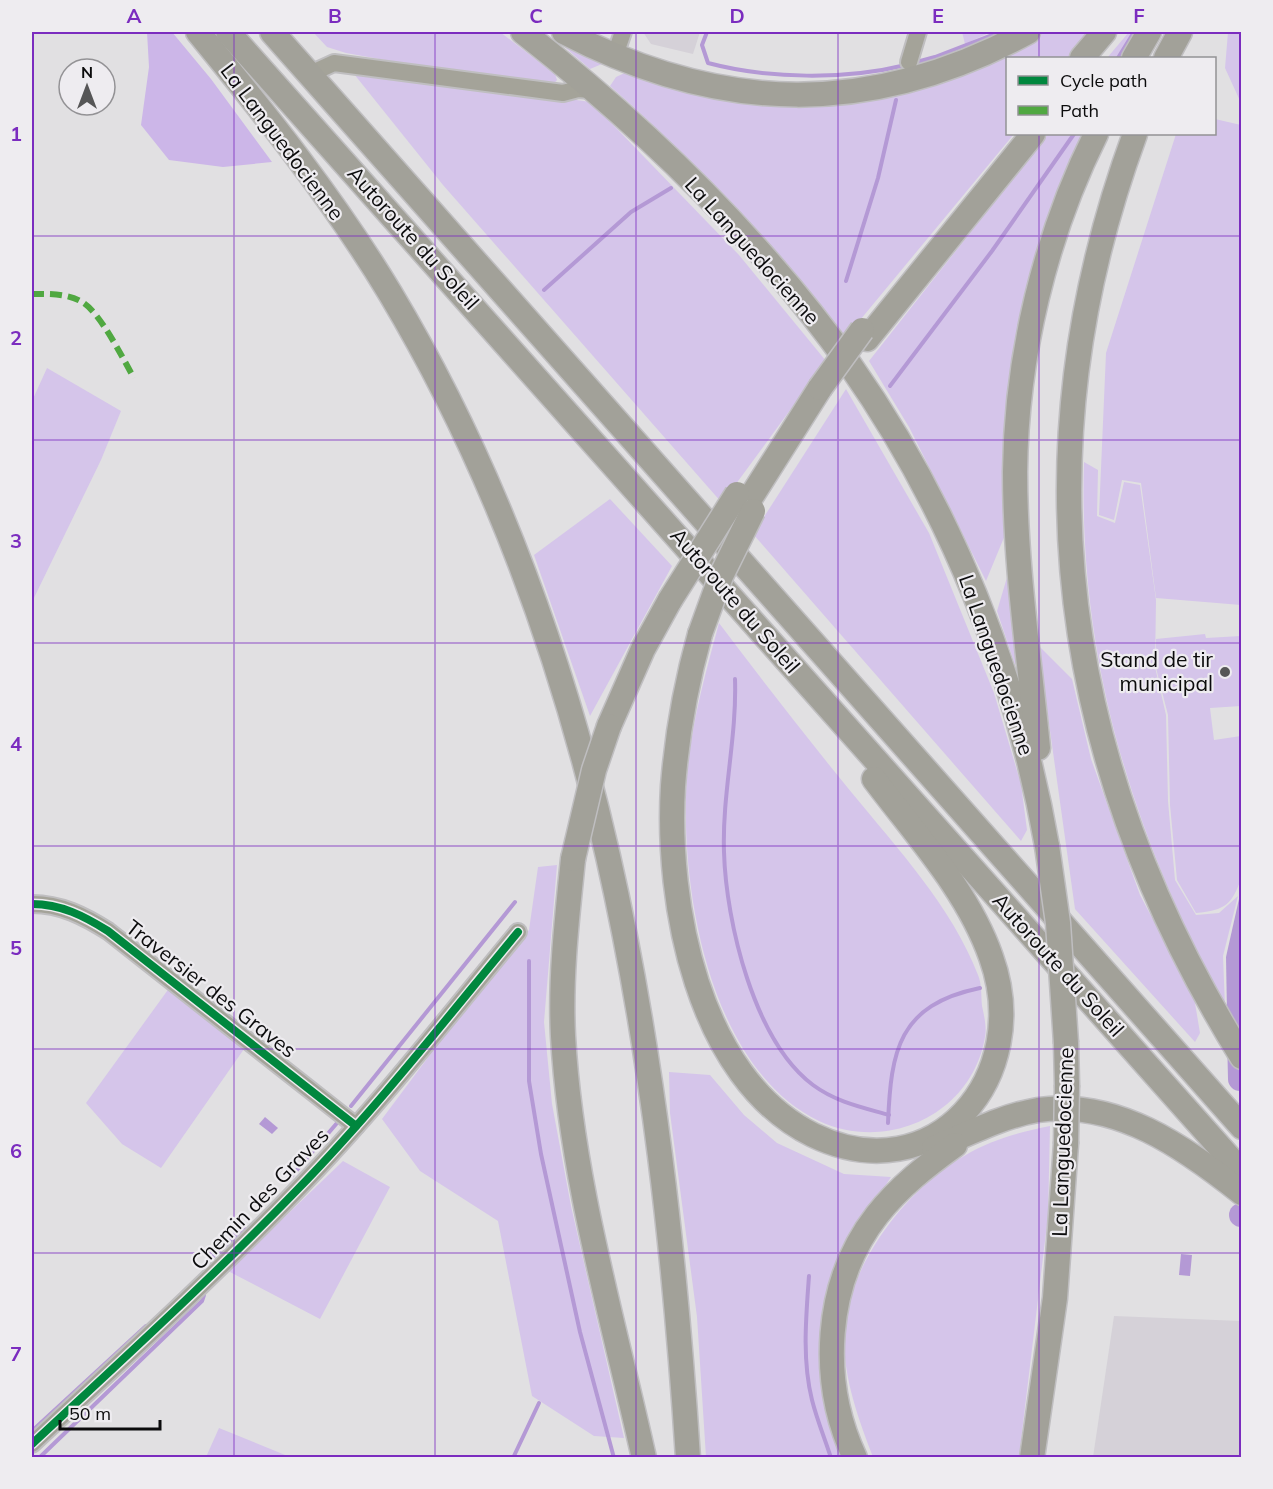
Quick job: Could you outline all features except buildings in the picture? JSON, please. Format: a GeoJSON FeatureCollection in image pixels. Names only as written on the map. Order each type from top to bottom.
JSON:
{"type":"FeatureCollection","features":[{"type":"Feature","properties":{"kind":"highway","name":"La Languedocienne"},"geometry":{"type":"LineString","coordinates":[[198,32],[299,160],[389,291],[476,457],[538,612],[574,720],[600,816],[635,985],[653,1098],[668,1226],[688,1458]]}},
{"type":"Feature","properties":{"kind":"highway","name":"Autoroute du Soleil"},"geometry":{"type":"LineString","coordinates":[[228,32],[1242,1172]]}},
{"type":"Feature","properties":{"kind":"highway","name":"Autoroute du Soleil"},"geometry":{"type":"LineString","coordinates":[[272,32],[1242,1127]]}},
{"type":"Feature","properties":{"kind":"highway","name":"La Languedocienne"},"geometry":{"type":"LineString","coordinates":[[523,32],[684,175],[736,228],[830,338],[871,397],[941,520],[985,620],[1025,741],[1037,789],[1058,923],[1066,1043],[1066,1144],[1055,1298],[1032,1458]]}},
{"type":"Feature","properties":{"kind":"highway"},"geometry":{"type":"LineString","coordinates":[[564,32],[615,55],[666,74],[730,89],[783,95],[839,94],[876,89],[933,75],[980,56],[1028,32]]}},
{"type":"Feature","properties":{"kind":"highway"},"geometry":{"type":"LineString","coordinates":[[1083,57],[1104,32]]}},
{"type":"Feature","properties":{"kind":"highway"},"geometry":{"type":"LineString","coordinates":[[1094,57],[1115,32]]}},
{"type":"Feature","properties":{"kind":"highway"},"geometry":{"type":"LineString","coordinates":[[1135,57],[1149,32]]}},
{"type":"Feature","properties":{"kind":"highway"},"geometry":{"type":"LineString","coordinates":[[1167,57],[1180,32]]}},
{"type":"Feature","properties":{"kind":"highway"},"geometry":{"type":"LineString","coordinates":[[644,1458],[589,1218],[571,1114],[562,999],[573,859],[594,770],[609,726],[643,649],[670,600],[745,503],[818,395],[1020,135]]}},
{"type":"Feature","properties":{"kind":"highway"},"geometry":{"type":"LineString","coordinates":[[865,335],[1032,135]]}},
{"type":"Feature","properties":{"kind":"highway"},"geometry":{"type":"LineString","coordinates":[[1047,846],[1020,586],[1016,510],[1017,439],[1024,371],[1039,294],[1065,210],[1096,135]]}},
{"type":"Feature","properties":{"kind":"highway"},"geometry":{"type":"LineString","coordinates":[[1135,135],[1113,194],[1096,258],[1076,369],[1069,485],[1074,588],[1084,663],[1100,737],[1116,793],[1136,849],[1159,904],[1214,1012],[1242,1057]]}},
{"type":"Feature","properties":{"kind":"highway"},"geometry":{"type":"LineString","coordinates":[[745,503],[719,559],[675,696],[664,784],[667,886],[681,959],[693,997],[716,1048],[736,1081],[763,1112],[804,1142],[832,1154],[869,1160],[903,1158],[1037,1111],[1055,1109],[1099,1113],[1149,1130],[1181,1148],[1242,1193]]}},
{"type":"Feature","properties":{"kind":"highway"},"geometry":{"type":"LineString","coordinates":[[696,631],[677,740],[672,825],[675,879],[682,927],[703,999],[720,1036],[738,1067],[760,1095],[787,1119],[814,1135],[838,1144],[875,1149],[899,1147],[937,1134],[963,1115],[981,1092],[993,1069],[1001,1037],[1001,1008],[997,977],[987,948],[960,894],[776,647]]}},
{"type":"Feature","properties":{"kind":"highway"},"geometry":{"type":"LineString","coordinates":[[855,1458],[842,1425],[832,1375],[833,1325],[843,1283],[863,1238],[889,1200],[919,1171],[974,1132]]}},
{"type":"Feature","properties":{"kind":"street"},"geometry":{"type":"LineString","coordinates":[[615,55],[623,32]]}},
{"type":"Feature","properties":{"kind":"street"},"geometry":{"type":"LineString","coordinates":[[909,62],[918,32]]}},
{"type":"Feature","properties":{"kind":"street"},"geometry":{"type":"LineString","coordinates":[[310,74],[334,63],[563,93],[578,89],[591,90]]}},
{"type":"Feature","properties":{"kind":"street","name":"Traversier des Graves"},"geometry":{"type":"LineString","coordinates":[[32,904],[63,908],[83,915],[108,931],[356,1126]]}},
{"type":"Feature","properties":{"kind":"street","name":"Chemin des Graves"},"geometry":{"type":"LineString","coordinates":[[32,1444],[202,1284],[297,1190],[356,1126],[518,932]]}},
{"type":"Feature","properties":{"kind":"shaded area"},"geometry":{"type":"Polygon","coordinates":[[[147,32],[172,32],[211,79],[272,162],[223,167],[169,160],[141,125],[149,67],[147,32]]]}},
{"type":"Feature","properties":{"kind":"shaded area"},"geometry":{"type":"Polygon","coordinates":[[[313,32],[500,32],[555,74],[557,80],[552,86],[468,75],[346,53],[327,47],[313,32]]]}},
{"type":"Feature","properties":{"kind":"shaded area"},"geometry":{"type":"Polygon","coordinates":[[[643,32],[700,32],[693,54],[651,44],[643,32]]]}},
{"type":"Feature","properties":{"kind":"shaded area"},"geometry":{"type":"Polygon","coordinates":[[[962,32],[991,32],[965,44],[962,32]]]}},
{"type":"Feature","properties":{"kind":"shaded area"},"geometry":{"type":"Polygon","coordinates":[[[1040,32],[1095,32],[1074,57],[1006,57],[1006,135],[1013,135],[846,337],[734,206],[673,144],[610,86],[616,77],[631,70],[809,102],[1040,32]]]}},
{"type":"Feature","properties":{"kind":"shaded area"},"geometry":{"type":"Polygon","coordinates":[[[1129,32],[1141,32],[1126,57],[1108,57],[1129,32]]]}},
{"type":"Feature","properties":{"kind":"shaded area"},"geometry":{"type":"Polygon","coordinates":[[[1228,32],[1241,32],[1241,103],[1225,68],[1228,32]]]}},
{"type":"Feature","properties":{"kind":"shaded area"},"geometry":{"type":"Polygon","coordinates":[[[565,41],[609,61],[590,69],[561,44],[565,41]]]}},
{"type":"Feature","properties":{"kind":"shaded area"},"geometry":{"type":"Polygon","coordinates":[[[350,69],[591,102],[739,255],[826,361],[722,503],[443,185],[350,69]]]}},
{"type":"Feature","properties":{"kind":"shaded area"},"geometry":{"type":"Polygon","coordinates":[[[1216,119],[1241,125],[1241,605],[1156,598],[1141,483],[1122,480],[1114,520],[1099,515],[1106,353],[1176,135],[1216,135],[1216,119]]]}},
{"type":"Feature","properties":{"kind":"shaded area"},"geometry":{"type":"Polygon","coordinates":[[[1047,135],[1088,135],[1043,255],[1010,523],[986,581],[909,427],[869,361],[1047,135]]]}},
{"type":"Feature","properties":{"kind":"shaded area"},"geometry":{"type":"Polygon","coordinates":[[[47,368],[121,411],[101,460],[32,602],[32,401],[47,368]]]}},
{"type":"Feature","properties":{"kind":"shaded area"},"geometry":{"type":"Polygon","coordinates":[[[846,389],[929,533],[994,693],[1021,784],[1027,830],[1021,841],[753,534],[846,389]]]}},
{"type":"Feature","properties":{"kind":"shaded area"},"geometry":{"type":"Polygon","coordinates":[[[1084,462],[1098,470],[1097,516],[1115,523],[1124,482],[1140,485],[1156,600],[1155,667],[1166,715],[1168,801],[1175,880],[1196,915],[1219,913],[1238,896],[1223,956],[1225,1007],[1192,942],[1163,876],[1138,811],[1118,744],[1102,676],[1091,607],[1085,535],[1084,462]]]}},
{"type":"Feature","properties":{"kind":"shaded area"},"geometry":{"type":"Polygon","coordinates":[[[610,499],[672,566],[590,716],[534,555],[610,499]]]}},
{"type":"Feature","properties":{"kind":"shaded area"},"geometry":{"type":"Polygon","coordinates":[[[1011,564],[1020,658],[1015,665],[997,611],[1011,564]]]}},
{"type":"Feature","properties":{"kind":"shaded area"},"geometry":{"type":"Polygon","coordinates":[[[719,623],[801,730],[939,902],[967,950],[978,975],[986,1030],[977,1064],[963,1087],[945,1106],[923,1120],[898,1129],[872,1132],[845,1130],[819,1121],[783,1097],[753,1064],[730,1024],[712,979],[699,932],[691,885],[687,839],[686,797],[689,753],[697,709],[719,623]]]}},
{"type":"Feature","properties":{"kind":"shaded area"},"geometry":{"type":"Polygon","coordinates":[[[1205,634],[1206,638],[1241,636],[1241,706],[1210,708],[1214,740],[1241,736],[1242,876],[1231,900],[1221,908],[1196,913],[1177,880],[1170,805],[1168,715],[1156,668],[1156,639],[1205,634]]]}},
{"type":"Feature","properties":{"kind":"shaded area"},"geometry":{"type":"Polygon","coordinates":[[[1038,645],[1072,679],[1091,759],[1140,895],[1194,997],[1200,1033],[1195,1042],[1075,909],[1038,645]]]}},
{"type":"Feature","properties":{"kind":"shaded area"},"geometry":{"type":"Polygon","coordinates":[[[557,865],[544,1022],[552,1104],[571,1206],[624,1438],[594,1436],[532,1396],[498,1221],[420,1171],[382,1119],[500,961],[529,930],[538,867],[557,865]]]}},
{"type":"Feature","properties":{"kind":"shaded area"},"geometry":{"type":"Polygon","coordinates":[[[1241,890],[1241,1035],[1227,1013],[1226,957],[1241,890]]]}},
{"type":"Feature","properties":{"kind":"shaded area"},"geometry":{"type":"Polygon","coordinates":[[[170,987],[244,1049],[161,1168],[122,1144],[86,1103],[170,987]]]}},
{"type":"Feature","properties":{"kind":"shaded area"},"geometry":{"type":"Polygon","coordinates":[[[669,1072],[710,1075],[744,1115],[777,1143],[844,1174],[891,1177],[848,1244],[823,1325],[845,1457],[706,1457],[697,1317],[670,1113],[669,1072]]]}},
{"type":"Feature","properties":{"kind":"shaded area"},"geometry":{"type":"Polygon","coordinates":[[[265,1117],[278,1128],[272,1134],[259,1124],[265,1117]]]}},
{"type":"Feature","properties":{"kind":"shaded area"},"geometry":{"type":"Polygon","coordinates":[[[1050,1126],[1048,1216],[1019,1457],[873,1457],[852,1397],[844,1350],[848,1308],[856,1282],[868,1256],[901,1209],[942,1170],[974,1150],[995,1141],[1050,1126]]]}},
{"type":"Feature","properties":{"kind":"shaded area"},"geometry":{"type":"Polygon","coordinates":[[[343,1161],[390,1187],[320,1319],[228,1271],[343,1161]]]}},
{"type":"Feature","properties":{"kind":"shaded area"},"geometry":{"type":"Polygon","coordinates":[[[1181,1254],[1192,1255],[1190,1276],[1179,1275],[1181,1254]]]}},
{"type":"Feature","properties":{"kind":"shaded area"},"geometry":{"type":"Polygon","coordinates":[[[1114,1316],[1241,1321],[1241,1457],[1093,1457],[1114,1316]]]}},
{"type":"Feature","properties":{"kind":"shaded area"},"geometry":{"type":"Polygon","coordinates":[[[219,1428],[290,1457],[206,1457],[219,1428]]]}},
{"type":"Feature","properties":{"kind":"waterway"},"geometry":{"type":"LineString","coordinates":[[707,32],[702,45],[708,63],[731,68],[807,76],[858,73],[906,65]]}},
{"type":"Feature","properties":{"kind":"waterway"},"geometry":{"type":"LineString","coordinates":[[1119,57],[1134,32]]}},
{"type":"Feature","properties":{"kind":"waterway"},"geometry":{"type":"LineString","coordinates":[[913,63],[992,35]]}},
{"type":"Feature","properties":{"kind":"waterway"},"geometry":{"type":"LineString","coordinates":[[846,281],[878,178],[896,100]]}},
{"type":"Feature","properties":{"kind":"waterway"},"geometry":{"type":"LineString","coordinates":[[890,386],[992,251],[1073,135]]}},
{"type":"Feature","properties":{"kind":"waterway"},"geometry":{"type":"LineString","coordinates":[[544,290],[631,212],[671,188]]}},
{"type":"Feature","properties":{"kind":"waterway"},"geometry":{"type":"LineString","coordinates":[[735,679],[724,852],[730,912],[747,978],[774,1040],[792,1065],[813,1085],[831,1096],[889,1115]]}},
{"type":"Feature","properties":{"kind":"waterway"},"geometry":{"type":"LineString","coordinates":[[351,1106],[515,902]]}},
{"type":"Feature","properties":{"kind":"waterway"},"geometry":{"type":"LineString","coordinates":[[529,961],[529,1081],[541,1154],[580,1332],[614,1458]]}},
{"type":"Feature","properties":{"kind":"waterway"},"geometry":{"type":"LineString","coordinates":[[888,1123],[892,1074],[904,1035],[916,1019],[931,1006],[953,996],[980,988]]}},
{"type":"Feature","properties":{"kind":"waterway"},"geometry":{"type":"LineString","coordinates":[[1239,1035],[1240,1079]]}},
{"type":"Feature","properties":{"kind":"waterway"},"geometry":{"type":"LineString","coordinates":[[290,1178],[337,1123]]}},
{"type":"Feature","properties":{"kind":"waterway"},"geometry":{"type":"LineString","coordinates":[[208,1261],[244,1228]]}},
{"type":"Feature","properties":{"kind":"waterway"},"geometry":{"type":"LineString","coordinates":[[809,1276],[807,1370],[814,1407],[831,1458]]}},
{"type":"Feature","properties":{"kind":"waterway"},"geometry":{"type":"LineString","coordinates":[[39,1458],[202,1301],[204,1295]]}},
{"type":"Feature","properties":{"kind":"waterway"},"geometry":{"type":"LineString","coordinates":[[32,1431],[146,1326]]}},
{"type":"Feature","properties":{"kind":"waterway"},"geometry":{"type":"LineString","coordinates":[[513,1458],[539,1403]]}},
{"type":"Feature","properties":{"kind":"marked path"},"geometry":{"type":"LineString","coordinates":[[32,294],[70,297],[89,307],[111,337],[134,378]]}},
{"type":"Feature","properties":{"kind":"cycle path"},"geometry":{"type":"LineString","coordinates":[[32,904],[53,906],[72,912],[108,931],[356,1126]]}},
{"type":"Feature","properties":{"kind":"cycle path"},"geometry":{"type":"LineString","coordinates":[[32,1444],[199,1287],[326,1159],[410,1063],[518,932]]}},
{"type":"Feature","properties":{"kind":"place","name":"Stand de tir municipal"},"geometry":{"type":"Point","coordinates":[1225,672]}}]}
